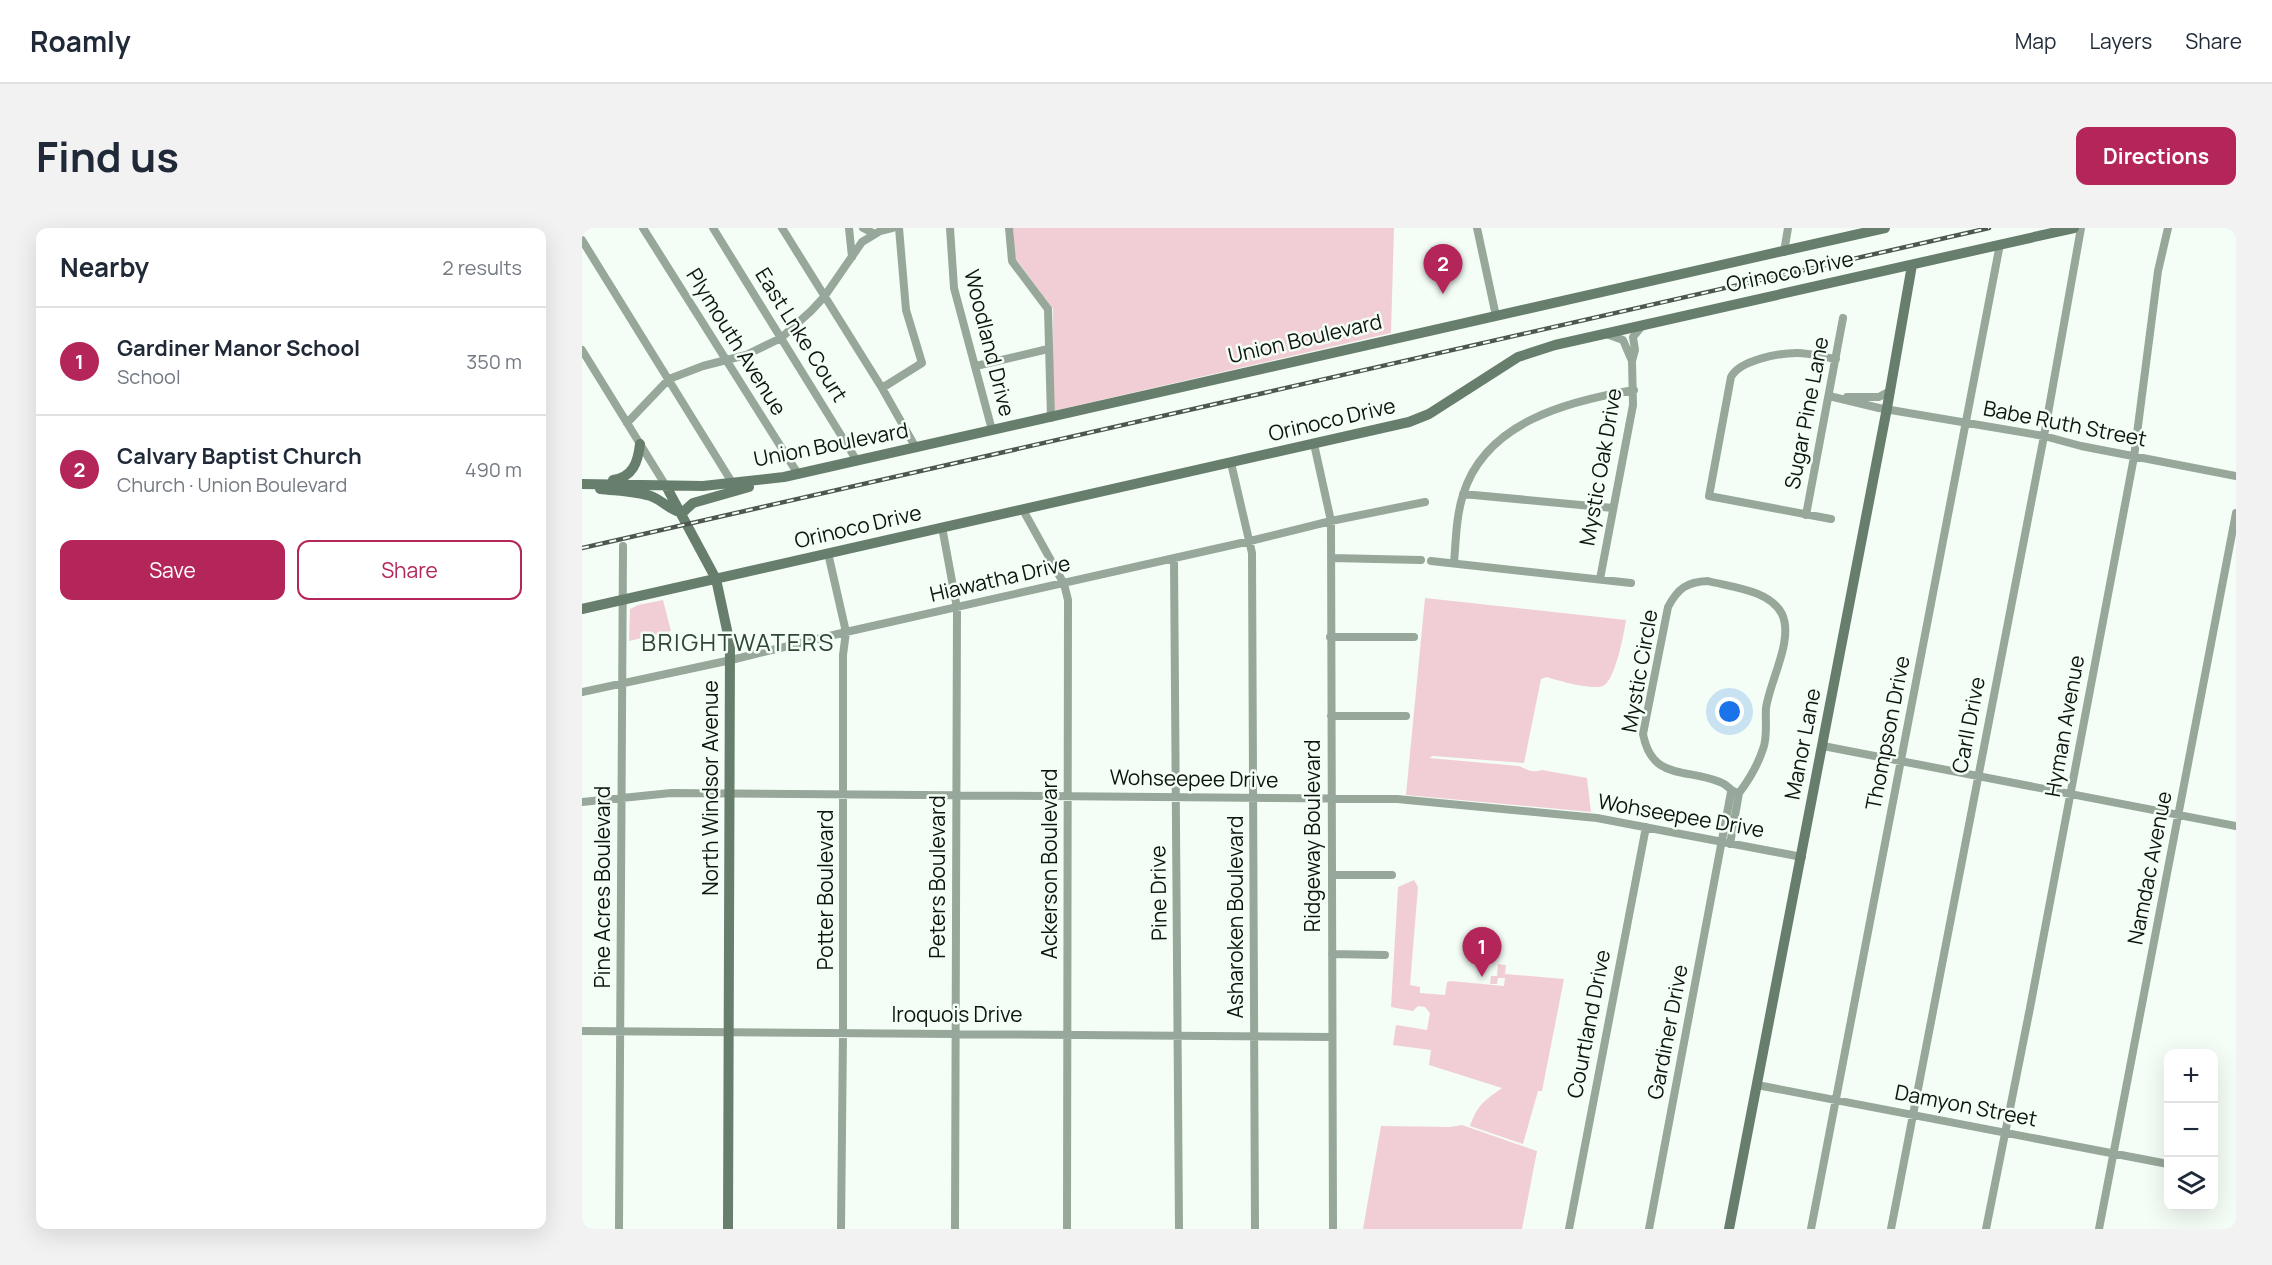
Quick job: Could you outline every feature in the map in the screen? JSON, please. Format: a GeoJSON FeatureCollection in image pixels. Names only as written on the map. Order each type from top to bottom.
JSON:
{"type":"FeatureCollection","features":[{"type":"Feature","properties":{"kind":"street","name":"Plymouth Avenue"},"geometry":{"type":"LineString","coordinates":[[643,228],[798,474]]}},
{"type":"Feature","properties":{"kind":"street","name":"East Lnke Court"},"geometry":{"type":"LineString","coordinates":[[713,228],[858,461]]}},
{"type":"Feature","properties":{"kind":"street"},"geometry":{"type":"LineString","coordinates":[[782,228],[882,388],[916,448]]}},
{"type":"Feature","properties":{"kind":"street"},"geometry":{"type":"LineString","coordinates":[[849,228],[852,257]]}},
{"type":"Feature","properties":{"kind":"street"},"geometry":{"type":"LineString","coordinates":[[863,228],[875,234]]}},
{"type":"Feature","properties":{"kind":"street"},"geometry":{"type":"LineString","coordinates":[[627,423],[669,379],[703,366],[746,355],[781,338],[824,297],[862,242],[892,228]]}},
{"type":"Feature","properties":{"kind":"street"},"geometry":{"type":"LineString","coordinates":[[882,388],[922,363],[906,310],[899,228]]}},
{"type":"Feature","properties":{"kind":"street","name":"Woodland Drive"},"geometry":{"type":"LineString","coordinates":[[950,228],[954,288],[992,430]]}},
{"type":"Feature","properties":{"kind":"street","name":"Woodland Drive"},"geometry":{"type":"LineString","coordinates":[[1009,228],[1012,261],[1048,309],[1051,418]]}},
{"type":"Feature","properties":{"kind":"street"},"geometry":{"type":"LineString","coordinates":[[1476,228],[1496,316]]}},
{"type":"Feature","properties":{"kind":"street"},"geometry":{"type":"LineString","coordinates":[[1784,252],[1788,228]]}},
{"type":"Feature","properties":{"kind":"street","name":"Union Boulevard"},"geometry":{"type":"LineString","coordinates":[[666,486],[733,484],[784,477],[1885,228]]}},
{"type":"Feature","properties":{"kind":"street","name":"Orinoco Drive"},"geometry":{"type":"LineString","coordinates":[[582,609],[1409,422],[1429,414],[1518,357],[1595,334],[2074,228]]}},
{"type":"Feature","properties":{"kind":"street","name":"Carll Drive"},"geometry":{"type":"LineString","coordinates":[[1891,1229],[2044,436],[2081,228]]}},
{"type":"Feature","properties":{"kind":"street","name":"Hyman Avenue"},"geometry":{"type":"LineString","coordinates":[[1986,1229],[2134,457],[2158,272],[2168,228]]}},
{"type":"Feature","properties":{"kind":"street"},"geometry":{"type":"LineString","coordinates":[[582,240],[733,484]]}},
{"type":"Feature","properties":{"kind":"street","name":"Thompson Drive"},"geometry":{"type":"LineString","coordinates":[[1811,1229],[2000,244]]}},
{"type":"Feature","properties":{"kind":"street","name":"Manor Lane"},"geometry":{"type":"LineString","coordinates":[[1729,1229],[1802,857],[1912,265]]}},
{"type":"Feature","properties":{"kind":"street","name":"Sugar Pine Lane"},"geometry":{"type":"LineString","coordinates":[[1806,514],[1831,397],[1843,318]]}},
{"type":"Feature","properties":{"kind":"street","name":"Mystic Oak Drive"},"geometry":{"type":"LineString","coordinates":[[1600,579],[1633,405],[1634,337],[1638,328],[1648,323]]}},
{"type":"Feature","properties":{"kind":"street","name":"Mystic Oak Drive"},"geometry":{"type":"LineString","coordinates":[[1595,334],[1620,338],[1632,361]]}},
{"type":"Feature","properties":{"kind":"street"},"geometry":{"type":"LineString","coordinates":[[976,366],[1048,349]]}},
{"type":"Feature","properties":{"kind":"street","name":"North Windsor Avenue"},"geometry":{"type":"LineString","coordinates":[[582,350],[682,513],[716,579],[730,644],[728,1229]]}},
{"type":"Feature","properties":{"kind":"street"},"geometry":{"type":"LineString","coordinates":[[1831,519],[1709,496],[1733,372],[1747,363],[1787,354],[1811,354],[1836,359]]}},
{"type":"Feature","properties":{"kind":"street"},"geometry":{"type":"LineString","coordinates":[[1454,563],[1457,521],[1463,494],[1480,462],[1496,442],[1517,427],[1544,413],[1634,390]]}},
{"type":"Feature","properties":{"kind":"street"},"geometry":{"type":"LineString","coordinates":[[1831,397],[1879,397],[1890,391]]}},
{"type":"Feature","properties":{"kind":"street","name":"Babe Ruth Street"},"geometry":{"type":"LineString","coordinates":[[1831,397],[1864,405],[2044,436],[2080,446],[2236,476]]}},
{"type":"Feature","properties":{"kind":"street"},"geometry":{"type":"LineString","coordinates":[[583,485],[622,478],[638,461],[640,444]]}},
{"type":"Feature","properties":{"kind":"street","name":"Ridgeway Boulevard"},"geometry":{"type":"LineString","coordinates":[[1314,444],[1331,521],[1333,1229]]}},
{"type":"Feature","properties":{"kind":"street","name":"Asharoken Boulevard"},"geometry":{"type":"LineString","coordinates":[[1231,463],[1252,553],[1254,1229]]}},
{"type":"Feature","properties":{"kind":"street"},"geometry":{"type":"LineString","coordinates":[[583,485],[647,496],[682,513],[693,502],[784,477]]}},
{"type":"Feature","properties":{"kind":"street"},"geometry":{"type":"LineString","coordinates":[[583,485],[666,486]]}},
{"type":"Feature","properties":{"kind":"street"},"geometry":{"type":"LineString","coordinates":[[1463,494],[1613,508]]}},
{"type":"Feature","properties":{"kind":"street","name":"Hiawatha Drive"},"geometry":{"type":"LineString","coordinates":[[582,692],[1064,584],[1331,521],[1425,502]]}},
{"type":"Feature","properties":{"kind":"street","name":"Ackerson Boulevard"},"geometry":{"type":"LineString","coordinates":[[1023,510],[1064,584],[1068,600],[1067,1229]]}},
{"type":"Feature","properties":{"kind":"street","name":"Namdac Avenue"},"geometry":{"type":"LineString","coordinates":[[2099,1229],[2236,513]]}},
{"type":"Feature","properties":{"kind":"street","name":"Peters Boulevard"},"geometry":{"type":"LineString","coordinates":[[942,528],[957,608],[955,1229]]}},
{"type":"Feature","properties":{"kind":"street","name":"Pine Acres Boulevard"},"geometry":{"type":"LineString","coordinates":[[619,1229],[624,546]]}},
{"type":"Feature","properties":{"kind":"street","name":"Potter Boulevard"},"geometry":{"type":"LineString","coordinates":[[828,553],[846,632],[843,655],[841,1229]]}},
{"type":"Feature","properties":{"kind":"street","name":"Pine Drive"},"geometry":{"type":"LineString","coordinates":[[1174,558],[1179,1229]]}},
{"type":"Feature","properties":{"kind":"street"},"geometry":{"type":"LineString","coordinates":[[1331,558],[1421,560]]}},
{"type":"Feature","properties":{"kind":"street"},"geometry":{"type":"LineString","coordinates":[[1431,561],[1631,583]]}},
{"type":"Feature","properties":{"kind":"street","name":"Mystic Circle"},"geometry":{"type":"LineString","coordinates":[[1727,843],[1735,793],[1746,785],[1765,743],[1766,709],[1785,640],[1786,627],[1781,613],[1764,596],[1708,581],[1697,582],[1675,593],[1668,607],[1643,734],[1645,747],[1651,757],[1670,771],[1721,782],[1735,793]]}},
{"type":"Feature","properties":{"kind":"street"},"geometry":{"type":"LineString","coordinates":[[1330,637],[1414,637]]}},
{"type":"Feature","properties":{"kind":"street"},"geometry":{"type":"LineString","coordinates":[[1331,716],[1406,716]]}},
{"type":"Feature","properties":{"kind":"street"},"geometry":{"type":"LineString","coordinates":[[1823,746],[2236,826]]}},
{"type":"Feature","properties":{"kind":"street","name":"Wohseepee Drive"},"geometry":{"type":"LineString","coordinates":[[582,802],[671,793],[1396,799],[1597,818],[1802,857]]}},
{"type":"Feature","properties":{"kind":"street","name":"Courtland Drive"},"geometry":{"type":"LineString","coordinates":[[1569,1229],[1646,827]]}},
{"type":"Feature","properties":{"kind":"street","name":"Gardiner Drive"},"geometry":{"type":"LineString","coordinates":[[1649,1229],[1727,843]]}},
{"type":"Feature","properties":{"kind":"street"},"geometry":{"type":"LineString","coordinates":[[1332,875],[1392,875]]}},
{"type":"Feature","properties":{"kind":"street"},"geometry":{"type":"LineString","coordinates":[[1332,954],[1385,955]]}},
{"type":"Feature","properties":{"kind":"street","name":"Iroquois Drive"},"geometry":{"type":"LineString","coordinates":[[582,1031],[1332,1037]]}},
{"type":"Feature","properties":{"kind":"street","name":"Damyon Street"},"geometry":{"type":"LineString","coordinates":[[1757,1085],[2164,1163]]}},
{"type":"Feature","properties":{"kind":"shaded area"},"geometry":{"type":"Polygon","coordinates":[[[1013,228],[1394,228],[1391,333],[1053,411],[1053,309],[1015,258],[1013,228]]]}},
{"type":"Feature","properties":{"kind":"shaded area"},"geometry":{"type":"Polygon","coordinates":[[[1425,598],[1626,620],[1615,667],[1603,686],[1583,686],[1547,677],[1541,679],[1524,763],[1433,756],[1429,758],[1519,766],[1533,771],[1542,770],[1587,778],[1591,812],[1406,795],[1425,598]]]}},
{"type":"Feature","properties":{"kind":"shaded area"},"geometry":{"type":"Polygon","coordinates":[[[663,600],[671,631],[629,641],[630,609],[663,600]]]}},
{"type":"Feature","properties":{"kind":"shaded area"},"geometry":{"type":"Polygon","coordinates":[[[1414,880],[1418,887],[1410,985],[1420,987],[1420,993],[1445,995],[1447,982],[1450,981],[1504,986],[1505,978],[1498,978],[1497,984],[1490,984],[1491,976],[1497,976],[1498,964],[1506,965],[1505,974],[1564,979],[1542,1091],[1538,1091],[1523,1144],[1470,1126],[1482,1104],[1502,1088],[1429,1065],[1431,1050],[1393,1045],[1396,1025],[1427,1030],[1430,1013],[1425,1007],[1418,1006],[1413,1011],[1391,1007],[1398,887],[1414,880]]]}},
{"type":"Feature","properties":{"kind":"shaded area"},"geometry":{"type":"Polygon","coordinates":[[[1462,1125],[1537,1151],[1522,1229],[1363,1229],[1381,1126],[1450,1127],[1462,1125]]]}},
{"type":"Feature","properties":{"kind":"railway"},"geometry":{"type":"LineString","coordinates":[[582,548],[1989,228]]}},
{"type":"Feature","properties":{"kind":"place","name":"Calvary Baptist Church"},"geometry":{"type":"Point","coordinates":[1443,294]}},
{"type":"Feature","properties":{"kind":"place","name":"Gardiner Manor School"},"geometry":{"type":"Point","coordinates":[1482,977]}},
{"type":"Feature","properties":{"kind":"district","name":"BRIGHTWATERS"},"geometry":{"type":"Point","coordinates":[738,643]}}]}
